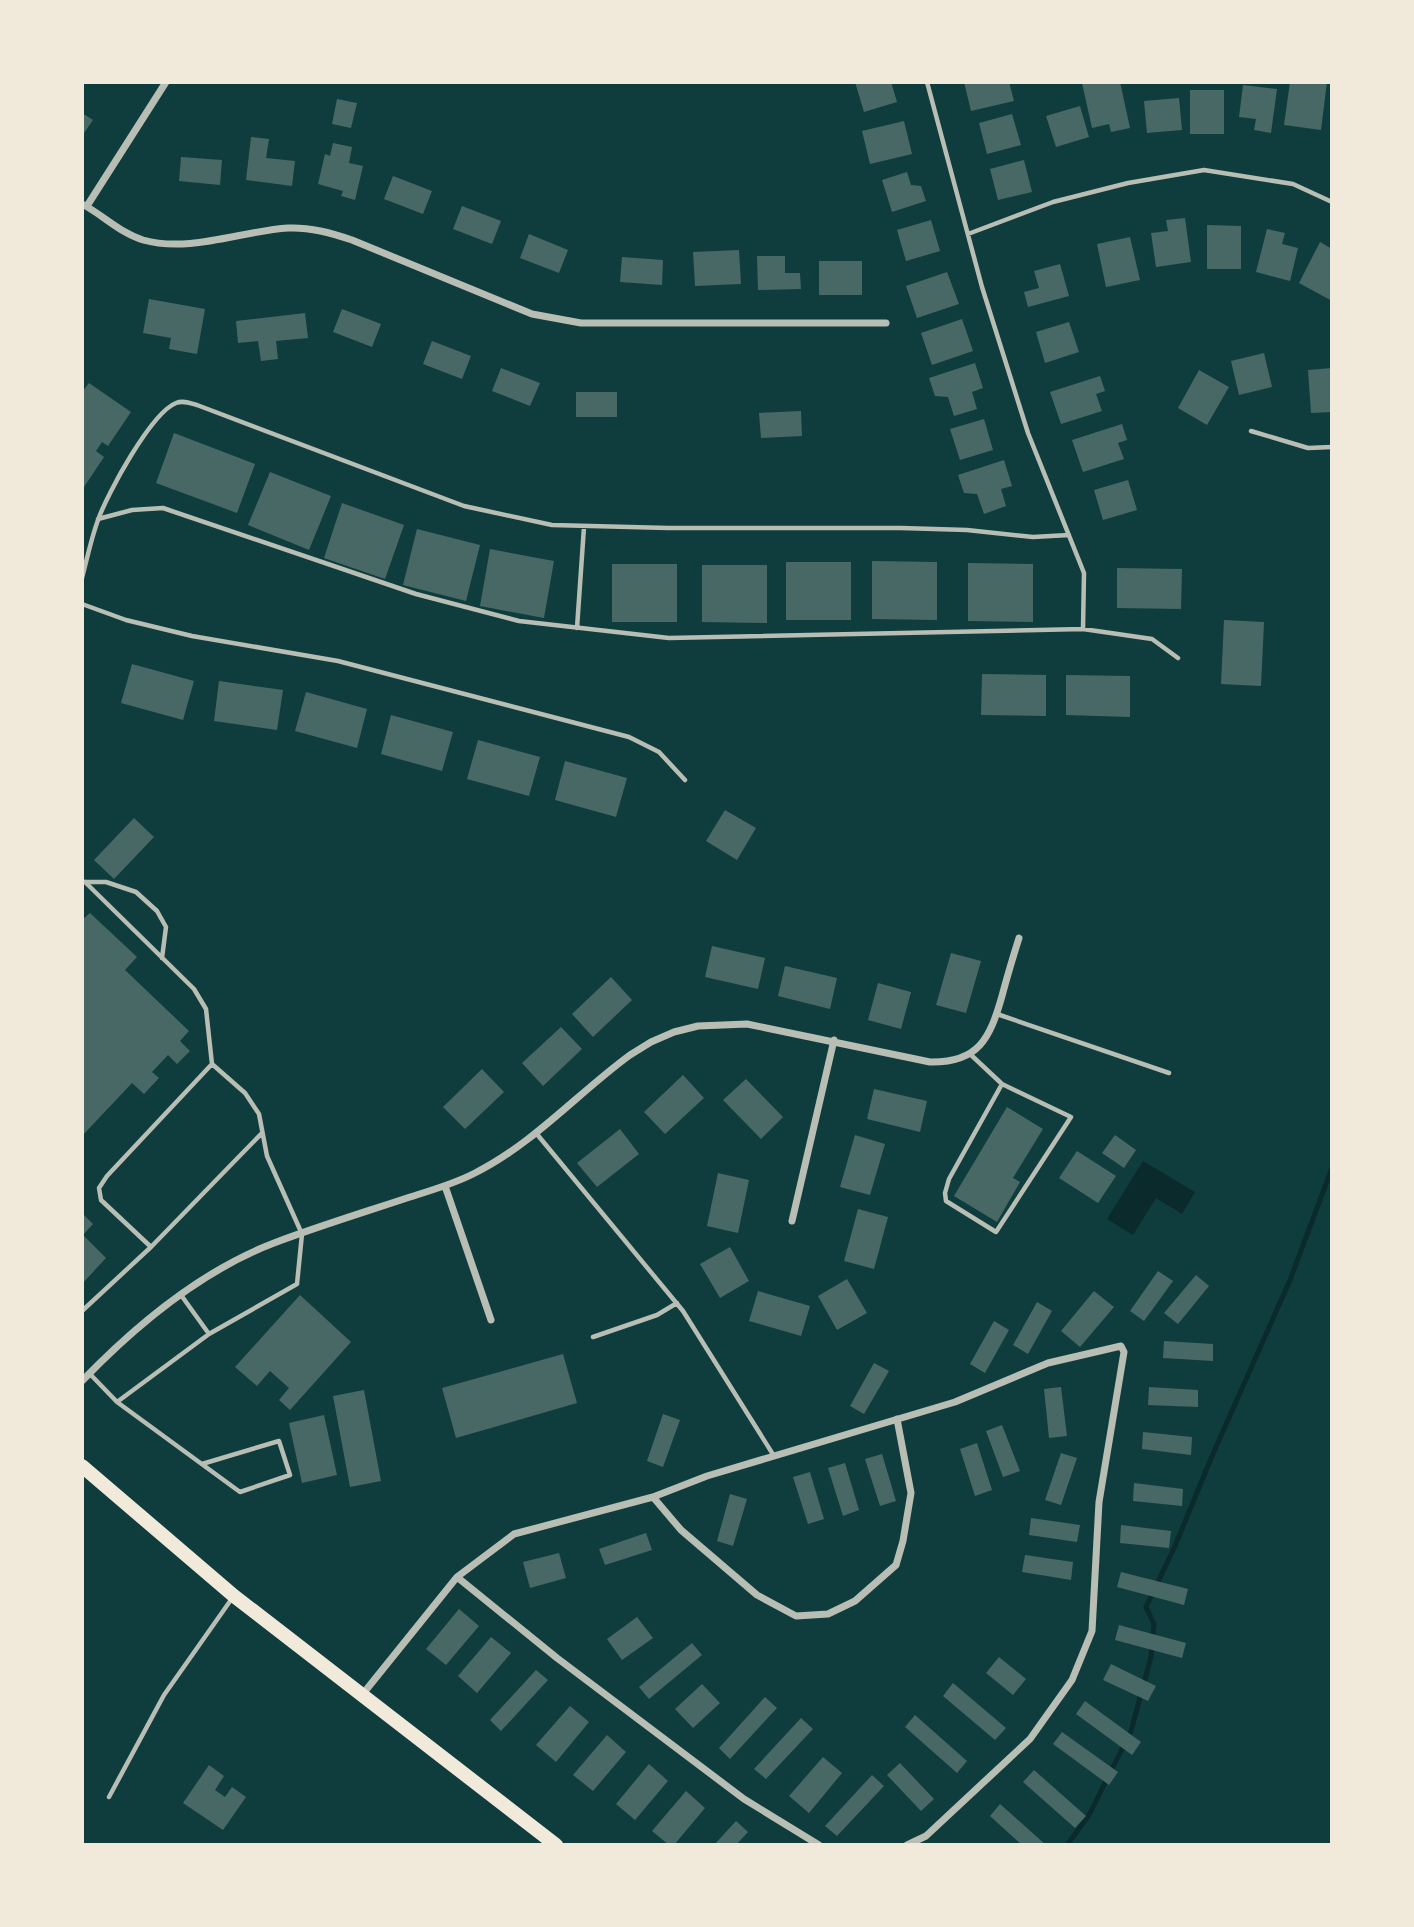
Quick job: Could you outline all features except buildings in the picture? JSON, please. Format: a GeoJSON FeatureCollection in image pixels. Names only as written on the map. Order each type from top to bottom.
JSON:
{"type":"FeatureCollection","features":[{"type":"Feature","properties":{"kind":"main road"},"geometry":{"type":"LineString","coordinates":[[82,1466],[234,1596],[556,1845]]}},
{"type":"Feature","properties":{"kind":"street"},"geometry":{"type":"LineString","coordinates":[[166,82],[85,205],[131,236],[167,244],[192,243],[289,228],[327,232],[532,314],[581,323],[886,323]]}},
{"type":"Feature","properties":{"kind":"street"},"geometry":{"type":"LineString","coordinates":[[82,1381],[146,1321],[228,1265],[272,1243],[471,1175],[504,1157],[630,1055],[674,1032],[710,1024],[747,1024],[930,1062],[946,1063],[970,1054],[987,1037],[1019,938]]}},
{"type":"Feature","properties":{"kind":"street"},"geometry":{"type":"LineString","coordinates":[[792,1221],[834,1041]]}},
{"type":"Feature","properties":{"kind":"street"},"geometry":{"type":"LineString","coordinates":[[445,1186],[491,1320]]}},
{"type":"Feature","properties":{"kind":"street"},"geometry":{"type":"LineString","coordinates":[[362,1695],[457,1577],[514,1534],[653,1497],[707,1476],[955,1402],[1067,1357],[1121,1346],[1124,1352],[1099,1502],[1092,1631],[1072,1680],[1030,1739],[926,1836],[907,1845]]}},
{"type":"Feature","properties":{"kind":"street"},"geometry":{"type":"LineString","coordinates":[[653,1497],[681,1531],[757,1595],[796,1616],[828,1614],[855,1601],[896,1565],[911,1493],[897,1419]]}},
{"type":"Feature","properties":{"kind":"street"},"geometry":{"type":"LineString","coordinates":[[457,1577],[557,1658],[744,1799],[819,1845]]}},
{"type":"Feature","properties":{"kind":"lane"},"geometry":{"type":"LineString","coordinates":[[927,82],[982,287],[1028,433],[1084,573],[1083,629]]}},
{"type":"Feature","properties":{"kind":"lane"},"geometry":{"type":"LineString","coordinates":[[968,234],[1053,202],[1128,183],[1204,170],[1293,184],[1332,202]]}},
{"type":"Feature","properties":{"kind":"lane"},"geometry":{"type":"LineString","coordinates":[[82,578],[98,519],[150,426],[160,414],[179,402],[197,405],[464,506],[532,522],[584,527],[901,528],[967,530],[1033,537],[1069,535]]}},
{"type":"Feature","properties":{"kind":"lane"},"geometry":{"type":"LineString","coordinates":[[1251,431],[1308,448],[1332,447]]}},
{"type":"Feature","properties":{"kind":"lane"},"geometry":{"type":"LineString","coordinates":[[98,519],[132,510],[163,508],[416,594],[519,621],[669,638],[1083,629],[1152,639],[1178,658]]}},
{"type":"Feature","properties":{"kind":"lane"},"geometry":{"type":"LineString","coordinates":[[577,628],[584,527]]}},
{"type":"Feature","properties":{"kind":"lane"},"geometry":{"type":"LineString","coordinates":[[82,604],[127,620],[178,633],[261,650],[338,661],[629,737],[659,752],[685,780]]}},
{"type":"Feature","properties":{"kind":"lane"},"geometry":{"type":"LineString","coordinates":[[83,883],[106,882],[136,892],[157,911],[166,927],[162,958]]}},
{"type":"Feature","properties":{"kind":"lane"},"geometry":{"type":"LineString","coordinates":[[83,883],[194,989],[206,1009],[212,1064],[245,1093],[259,1114],[267,1156],[302,1234],[297,1284],[209,1334],[117,1402]]}},
{"type":"Feature","properties":{"kind":"lane"},"geometry":{"type":"LineString","coordinates":[[996,1014],[1169,1073]]}},
{"type":"Feature","properties":{"kind":"lane"},"geometry":{"type":"LineString","coordinates":[[970,1054],[1002,1084],[1071,1116],[996,1232],[946,1201],[945,1194],[949,1179],[1002,1084]]}},
{"type":"Feature","properties":{"kind":"lane"},"geometry":{"type":"LineString","coordinates":[[151,1247],[101,1200],[99,1188],[107,1176],[212,1064]]}},
{"type":"Feature","properties":{"kind":"lane"},"geometry":{"type":"LineString","coordinates":[[536,1132],[677,1303],[774,1456]]}},
{"type":"Feature","properties":{"kind":"lane"},"geometry":{"type":"LineString","coordinates":[[82,1311],[151,1247],[262,1133]]}},
{"type":"Feature","properties":{"kind":"lane"},"geometry":{"type":"LineString","coordinates":[[181,1295],[209,1334]]}},
{"type":"Feature","properties":{"kind":"lane"},"geometry":{"type":"LineString","coordinates":[[593,1337],[657,1315],[677,1303]]}},
{"type":"Feature","properties":{"kind":"lane"},"geometry":{"type":"LineString","coordinates":[[90,1374],[117,1402],[240,1492],[290,1475],[279,1441],[202,1464]]}},
{"type":"Feature","properties":{"kind":"lane"},"geometry":{"type":"LineString","coordinates":[[109,1797],[164,1695],[234,1596]]}},
{"type":"Feature","properties":{"kind":"water"},"geometry":{"type":"Polygon","coordinates":[[[1143,1161],[1195,1192],[1182,1214],[1156,1198],[1133,1235],[1107,1219],[1143,1161]]]}},
{"type":"Feature","properties":{"kind":"waterway"},"geometry":{"type":"LineString","coordinates":[[1067,1845],[1089,1815],[1131,1731],[1151,1657],[1154,1624],[1146,1607],[1290,1280],[1332,1168]]}}]}
